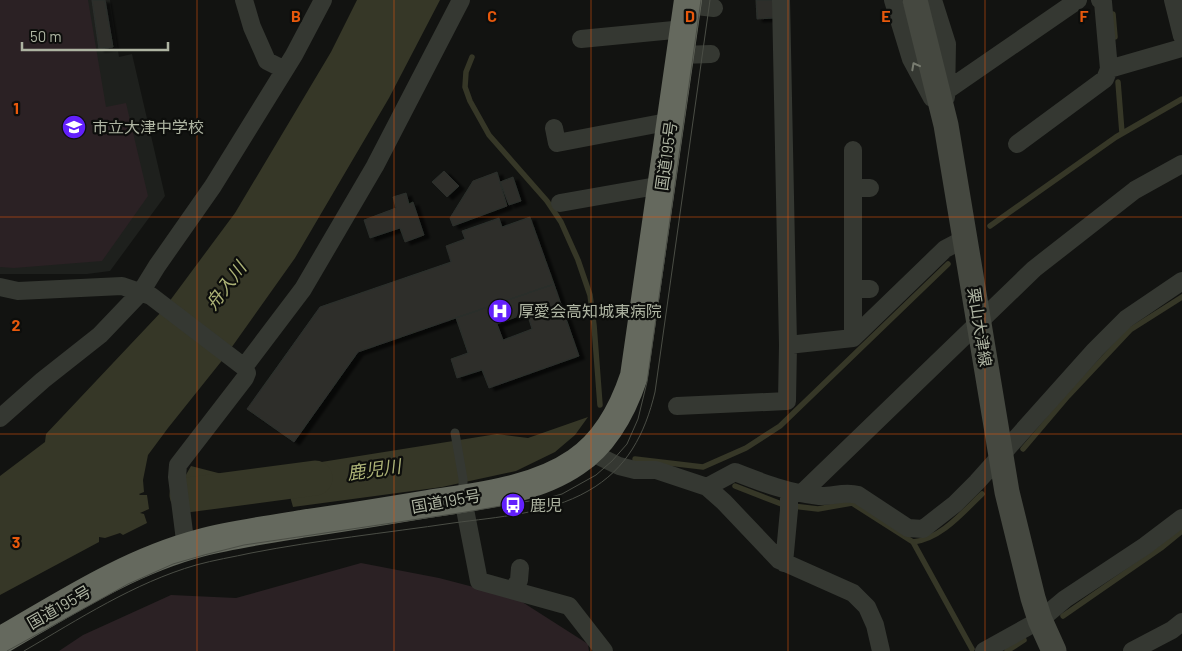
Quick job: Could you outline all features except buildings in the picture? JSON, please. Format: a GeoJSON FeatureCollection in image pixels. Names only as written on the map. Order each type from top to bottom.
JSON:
{"type":"FeatureCollection","features":[{"type":"Feature","properties":{"kind":"highway","name":"国道195号"},"geometry":{"type":"LineString","coordinates":[[0,641],[114,576],[170,553],[235,535],[463,489],[513,489],[562,472],[590,452],[619,413],[634,376],[685,22]]}},
{"type":"Feature","properties":{"kind":"main road","name":"栗山大津線"},"geometry":{"type":"LineString","coordinates":[[915,0],[946,125],[966,238],[1000,456],[1022,558],[1040,620],[1054,651]]}},
{"type":"Feature","properties":{"kind":"street"},"geometry":{"type":"LineString","coordinates":[[244,0],[252,27],[266,61],[284,69]]}},
{"type":"Feature","properties":{"kind":"street"},"geometry":{"type":"LineString","coordinates":[[0,418],[146,294],[157,266],[213,186],[294,55],[323,0]]}},
{"type":"Feature","properties":{"kind":"street"},"geometry":{"type":"LineString","coordinates":[[242,365],[303,289],[375,166],[461,0]]}},
{"type":"Feature","properties":{"kind":"street"},"geometry":{"type":"LineString","coordinates":[[677,406],[787,401],[788,345],[781,0]]}},
{"type":"Feature","properties":{"kind":"street"},"geometry":{"type":"LineString","coordinates":[[893,0],[911,59],[946,125]]}},
{"type":"Feature","properties":{"kind":"street"},"geometry":{"type":"LineString","coordinates":[[933,0],[947,44],[946,125]]}},
{"type":"Feature","properties":{"kind":"street"},"geometry":{"type":"LineString","coordinates":[[946,91],[1078,0]]}},
{"type":"Feature","properties":{"kind":"street"},"geometry":{"type":"LineString","coordinates":[[1109,69],[1182,37],[1173,0]]}},
{"type":"Feature","properties":{"kind":"street"},"geometry":{"type":"LineString","coordinates":[[1017,144],[1105,79],[1109,69],[1105,1]]}},
{"type":"Feature","properties":{"kind":"street"},"geometry":{"type":"LineString","coordinates":[[581,40],[685,22],[714,8]]}},
{"type":"Feature","properties":{"kind":"street"},"geometry":{"type":"LineString","coordinates":[[685,22],[711,54]]}},
{"type":"Feature","properties":{"kind":"street"},"geometry":{"type":"LineString","coordinates":[[554,128],[556,143],[672,121]]}},
{"type":"Feature","properties":{"kind":"street"},"geometry":{"type":"LineString","coordinates":[[853,150],[862,188],[862,289],[853,338]]}},
{"type":"Feature","properties":{"kind":"street"},"geometry":{"type":"LineString","coordinates":[[784,563],[789,510],[795,492],[1034,269],[1135,190],[1182,164]]}},
{"type":"Feature","properties":{"kind":"street"},"geometry":{"type":"LineString","coordinates":[[560,203],[662,185]]}},
{"type":"Feature","properties":{"kind":"street"},"geometry":{"type":"LineString","coordinates":[[788,345],[853,338],[944,249],[966,238]]}},
{"type":"Feature","properties":{"kind":"street"},"geometry":{"type":"LineString","coordinates":[[707,487],[735,472],[778,489],[795,492],[821,496],[850,492],[858,494],[908,528],[923,529],[955,504],[978,482],[1095,350],[1126,319],[1182,281]]}},
{"type":"Feature","properties":{"kind":"street"},"geometry":{"type":"LineString","coordinates":[[0,287],[18,291],[122,286],[146,294],[242,365],[247,373],[245,378],[178,466],[177,477],[186,548]]}},
{"type":"Feature","properties":{"kind":"street"},"geometry":{"type":"LineString","coordinates":[[590,452],[619,466],[635,470],[656,470],[707,487],[724,502],[779,560],[852,593],[867,607],[875,625],[881,651]]}},
{"type":"Feature","properties":{"kind":"street"},"geometry":{"type":"LineString","coordinates":[[463,489],[479,581],[569,606],[604,651]]}},
{"type":"Feature","properties":{"kind":"street"},"geometry":{"type":"LineString","coordinates":[[984,651],[1040,620],[1065,599],[1145,546],[1182,518]]}},
{"type":"Feature","properties":{"kind":"street"},"geometry":{"type":"LineString","coordinates":[[513,590],[519,580],[520,568]]}},
{"type":"Feature","properties":{"kind":"street"},"geometry":{"type":"LineString","coordinates":[[1132,651],[1172,630],[1182,622]]}},
{"type":"Feature","properties":{"kind":"lane"},"geometry":{"type":"LineString","coordinates":[[455,433],[463,489]]}},
{"type":"Feature","properties":{"kind":"shaded area","name":"市立大津中学校"},"geometry":{"type":"Polygon","coordinates":[[[0,0],[110,0],[119,57],[132,54],[165,196],[110,271],[87,274],[0,274],[0,0]]]}},
{"type":"Feature","properties":{"kind":"shaded area","name":"市立大津中学校"},"geometry":{"type":"Polygon","coordinates":[[[0,0],[88,0],[106,107],[126,103],[148,196],[102,261],[14,268],[0,267],[0,0]]]}},
{"type":"Feature","properties":{"kind":"shaded area"},"geometry":{"type":"Polygon","coordinates":[[[361,563],[439,578],[516,598],[588,644],[589,651],[59,651],[83,635],[171,595],[236,598],[361,563]]]}},
{"type":"Feature","properties":{"kind":"water","name":"舟入川"},"geometry":{"type":"Polygon","coordinates":[[[357,0],[440,0],[389,98],[295,258],[224,358],[148,455],[143,480],[144,492],[139,494],[147,495],[149,509],[140,513],[144,514],[147,523],[123,535],[120,533],[105,538],[99,537],[99,542],[0,595],[0,476],[45,442],[46,434],[163,310],[235,213],[331,52],[357,0]]]}},
{"type":"Feature","properties":{"kind":"water"},"geometry":{"type":"Polygon","coordinates":[[[588,417],[575,435],[555,452],[516,471],[442,487],[293,507],[286,482],[211,491],[213,509],[188,504],[183,480],[191,466],[222,474],[253,473],[497,434],[528,438],[588,417]]]}},
{"type":"Feature","properties":{"kind":"waterway"},"geometry":{"type":"LineString","coordinates":[[1113,14],[1115,37]]}},
{"type":"Feature","properties":{"kind":"waterway"},"geometry":{"type":"LineString","coordinates":[[472,57],[466,72],[465,87],[470,101],[489,135],[547,201],[561,222],[578,260],[590,295],[600,405]]}},
{"type":"Feature","properties":{"kind":"waterway"},"geometry":{"type":"LineString","coordinates":[[1118,82],[1122,133]]}},
{"type":"Feature","properties":{"kind":"waterway"},"geometry":{"type":"LineString","coordinates":[[990,226],[1116,137],[1182,99]]}},
{"type":"Feature","properties":{"kind":"waterway"},"geometry":{"type":"LineString","coordinates":[[635,459],[703,467],[746,448],[780,426],[948,264]]}},
{"type":"Feature","properties":{"kind":"waterway"},"geometry":{"type":"LineString","coordinates":[[1023,449],[1068,396],[1130,330],[1182,297]]}},
{"type":"Feature","properties":{"kind":"waterway","name":"鹿児川"},"geometry":{"type":"LineString","coordinates":[[187,495],[315,478]]}},
{"type":"Feature","properties":{"kind":"waterway"},"geometry":{"type":"LineString","coordinates":[[735,486],[784,505],[818,509],[852,503],[913,542],[933,536],[951,524],[982,494]]}},
{"type":"Feature","properties":{"kind":"waterway"},"geometry":{"type":"LineString","coordinates":[[1063,616],[1161,548],[1182,531]]}},
{"type":"Feature","properties":{"kind":"waterway"},"geometry":{"type":"LineString","coordinates":[[913,542],[972,649]]}},
{"type":"Feature","properties":{"kind":"waterway"},"geometry":{"type":"LineString","coordinates":[[1007,651],[1024,640]]}},
{"type":"Feature","properties":{"kind":"tram line"},"geometry":{"type":"LineString","coordinates":[[7,651],[128,584],[173,564],[244,545],[547,498],[562,494],[596,475],[612,461],[627,444],[638,419],[647,382],[701,0]]}},
{"type":"Feature","properties":{"kind":"tram line"},"geometry":{"type":"LineString","coordinates":[[24,651],[86,614],[129,592],[196,565],[301,544],[539,510],[573,499],[602,482],[614,472],[624,461],[640,436],[655,392],[710,0]]}},
{"type":"Feature","properties":{"kind":"place","name":"市立大津中学校"},"geometry":{"type":"Point","coordinates":[74,127]}},
{"type":"Feature","properties":{"kind":"place","name":"厚愛会高知城東病院"},"geometry":{"type":"Point","coordinates":[500,311]}},
{"type":"Feature","properties":{"kind":"place","name":"鹿児"},"geometry":{"type":"Point","coordinates":[513,505]}}]}
